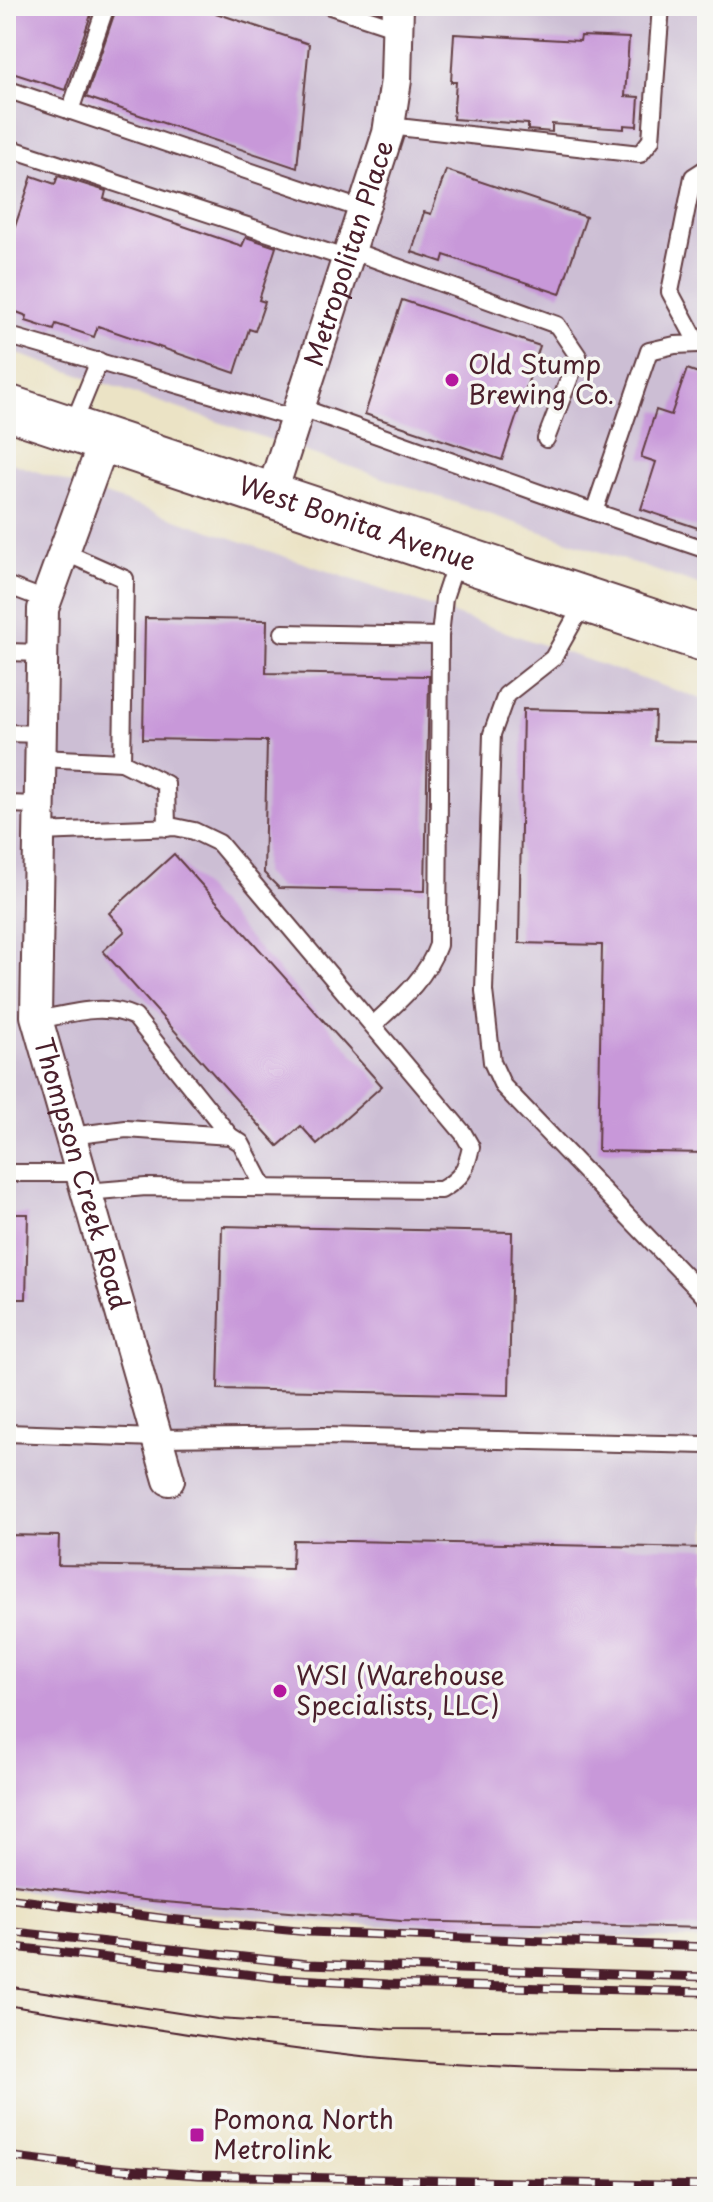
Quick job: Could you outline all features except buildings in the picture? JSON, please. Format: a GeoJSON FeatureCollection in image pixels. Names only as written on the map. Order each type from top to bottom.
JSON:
{"type":"FeatureCollection","features":[{"type":"Feature","properties":{"kind":"main road","name":"West Bonita Avenue"},"geometry":{"type":"LineString","coordinates":[[6,407],[707,640]]}},
{"type":"Feature","properties":{"kind":"street","name":"Metropolitan Place"},"geometry":{"type":"LineString","coordinates":[[271,495],[389,126],[396,80],[393,13]]}},
{"type":"Feature","properties":{"kind":"street","name":"Thompson Creek Road"},"geometry":{"type":"LineString","coordinates":[[88,434],[64,552],[43,609],[37,1020],[169,1480]]}},
{"type":"Feature","properties":{"kind":"lane"},"geometry":{"type":"LineString","coordinates":[[70,111],[106,6]]}},
{"type":"Feature","properties":{"kind":"lane"},"geometry":{"type":"LineString","coordinates":[[330,6],[393,13]]}},
{"type":"Feature","properties":{"kind":"lane"},"geometry":{"type":"LineString","coordinates":[[389,126],[640,154],[651,140],[661,6]]}},
{"type":"Feature","properties":{"kind":"lane"},"geometry":{"type":"LineString","coordinates":[[6,89],[364,210]]}},
{"type":"Feature","properties":{"kind":"lane"},"geometry":{"type":"LineString","coordinates":[[6,147],[349,254],[557,325],[578,356],[546,439]]}},
{"type":"Feature","properties":{"kind":"lane"},"geometry":{"type":"LineString","coordinates":[[702,345],[670,292],[693,177],[707,168]]}},
{"type":"Feature","properties":{"kind":"lane"},"geometry":{"type":"LineString","coordinates":[[6,335],[298,413],[707,550]]}},
{"type":"Feature","properties":{"kind":"lane"},"geometry":{"type":"LineString","coordinates":[[594,512],[649,351],[675,345],[702,345]]}},
{"type":"Feature","properties":{"kind":"lane"},"geometry":{"type":"LineString","coordinates":[[88,434],[99,361]]}},
{"type":"Feature","properties":{"kind":"lane"},"geometry":{"type":"LineString","coordinates":[[64,552],[125,579],[122,762]]}},
{"type":"Feature","properties":{"kind":"lane"},"geometry":{"type":"LineString","coordinates":[[373,1025],[415,986],[432,961],[438,945],[440,636],[444,598],[458,557]]}},
{"type":"Feature","properties":{"kind":"lane"},"geometry":{"type":"LineString","coordinates":[[6,585],[46,600]]}},
{"type":"Feature","properties":{"kind":"lane"},"geometry":{"type":"LineString","coordinates":[[586,600],[553,658],[506,695],[492,734],[484,991],[492,1062],[503,1086],[707,1299]]}},
{"type":"Feature","properties":{"kind":"lane"},"geometry":{"type":"LineString","coordinates":[[283,633],[440,636]]}},
{"type":"Feature","properties":{"kind":"lane"},"geometry":{"type":"LineString","coordinates":[[6,652],[42,653]]}},
{"type":"Feature","properties":{"kind":"lane"},"geometry":{"type":"LineString","coordinates":[[6,733],[41,746],[122,762],[166,784],[167,828]]}},
{"type":"Feature","properties":{"kind":"lane"},"geometry":{"type":"LineString","coordinates":[[6,804],[39,818],[194,831],[219,843],[463,1133],[471,1147],[459,1180],[441,1190],[146,1187],[6,1173]]}},
{"type":"Feature","properties":{"kind":"lane"},"geometry":{"type":"LineString","coordinates":[[37,1020],[96,1009],[119,1009],[135,1017],[230,1136],[241,1143],[264,1187]]}},
{"type":"Feature","properties":{"kind":"lane"},"geometry":{"type":"LineString","coordinates":[[70,1136],[126,1129],[230,1136]]}},
{"type":"Feature","properties":{"kind":"lane"},"geometry":{"type":"LineString","coordinates":[[6,1433],[157,1438],[322,1436],[707,1445]]}},
{"type":"Feature","properties":{"kind":"path"},"geometry":{"type":"LineString","coordinates":[[6,2177],[14,2178]]}},
{"type":"Feature","properties":{"kind":"shaded area"},"geometry":{"type":"Polygon","coordinates":[[[6,6],[707,6],[707,588],[6,350],[6,6]]]}},
{"type":"Feature","properties":{"kind":"shaded area"},"geometry":{"type":"Polygon","coordinates":[[[6,461],[707,701],[707,1940],[481,1932],[319,1922],[152,1909],[6,1888],[6,461]]]}},
{"type":"Feature","properties":{"kind":"tram line"},"geometry":{"type":"LineString","coordinates":[[6,1986],[217,2019],[391,2029],[707,2032]]}},
{"type":"Feature","properties":{"kind":"tram line"},"geometry":{"type":"LineString","coordinates":[[6,2005],[227,2040],[361,2057],[491,2066],[707,2071]]}},
{"type":"Feature","properties":{"kind":"railway"},"geometry":{"type":"LineString","coordinates":[[6,1898],[168,1919],[309,1932],[707,1947]]}},
{"type":"Feature","properties":{"kind":"railway"},"geometry":{"type":"LineString","coordinates":[[6,1931],[307,1964],[707,1977]]}},
{"type":"Feature","properties":{"kind":"railway"},"geometry":{"type":"LineString","coordinates":[[6,1946],[279,1978],[388,1984],[707,1992]]}},
{"type":"Feature","properties":{"kind":"railway"},"geometry":{"type":"LineString","coordinates":[[6,2156],[113,2169],[199,2175],[707,2186]]}},
{"type":"Feature","properties":{"kind":"place","name":"Old Stump Brewing Co."},"geometry":{"type":"Point","coordinates":[452,380]}},
{"type":"Feature","properties":{"kind":"place","name":"WSI (Warehouse Specialists, LLC)"},"geometry":{"type":"Point","coordinates":[280,1691]}},
{"type":"Feature","properties":{"kind":"place","name":"Pomona North Metrolink"},"geometry":{"type":"Point","coordinates":[197,2135]}}]}
